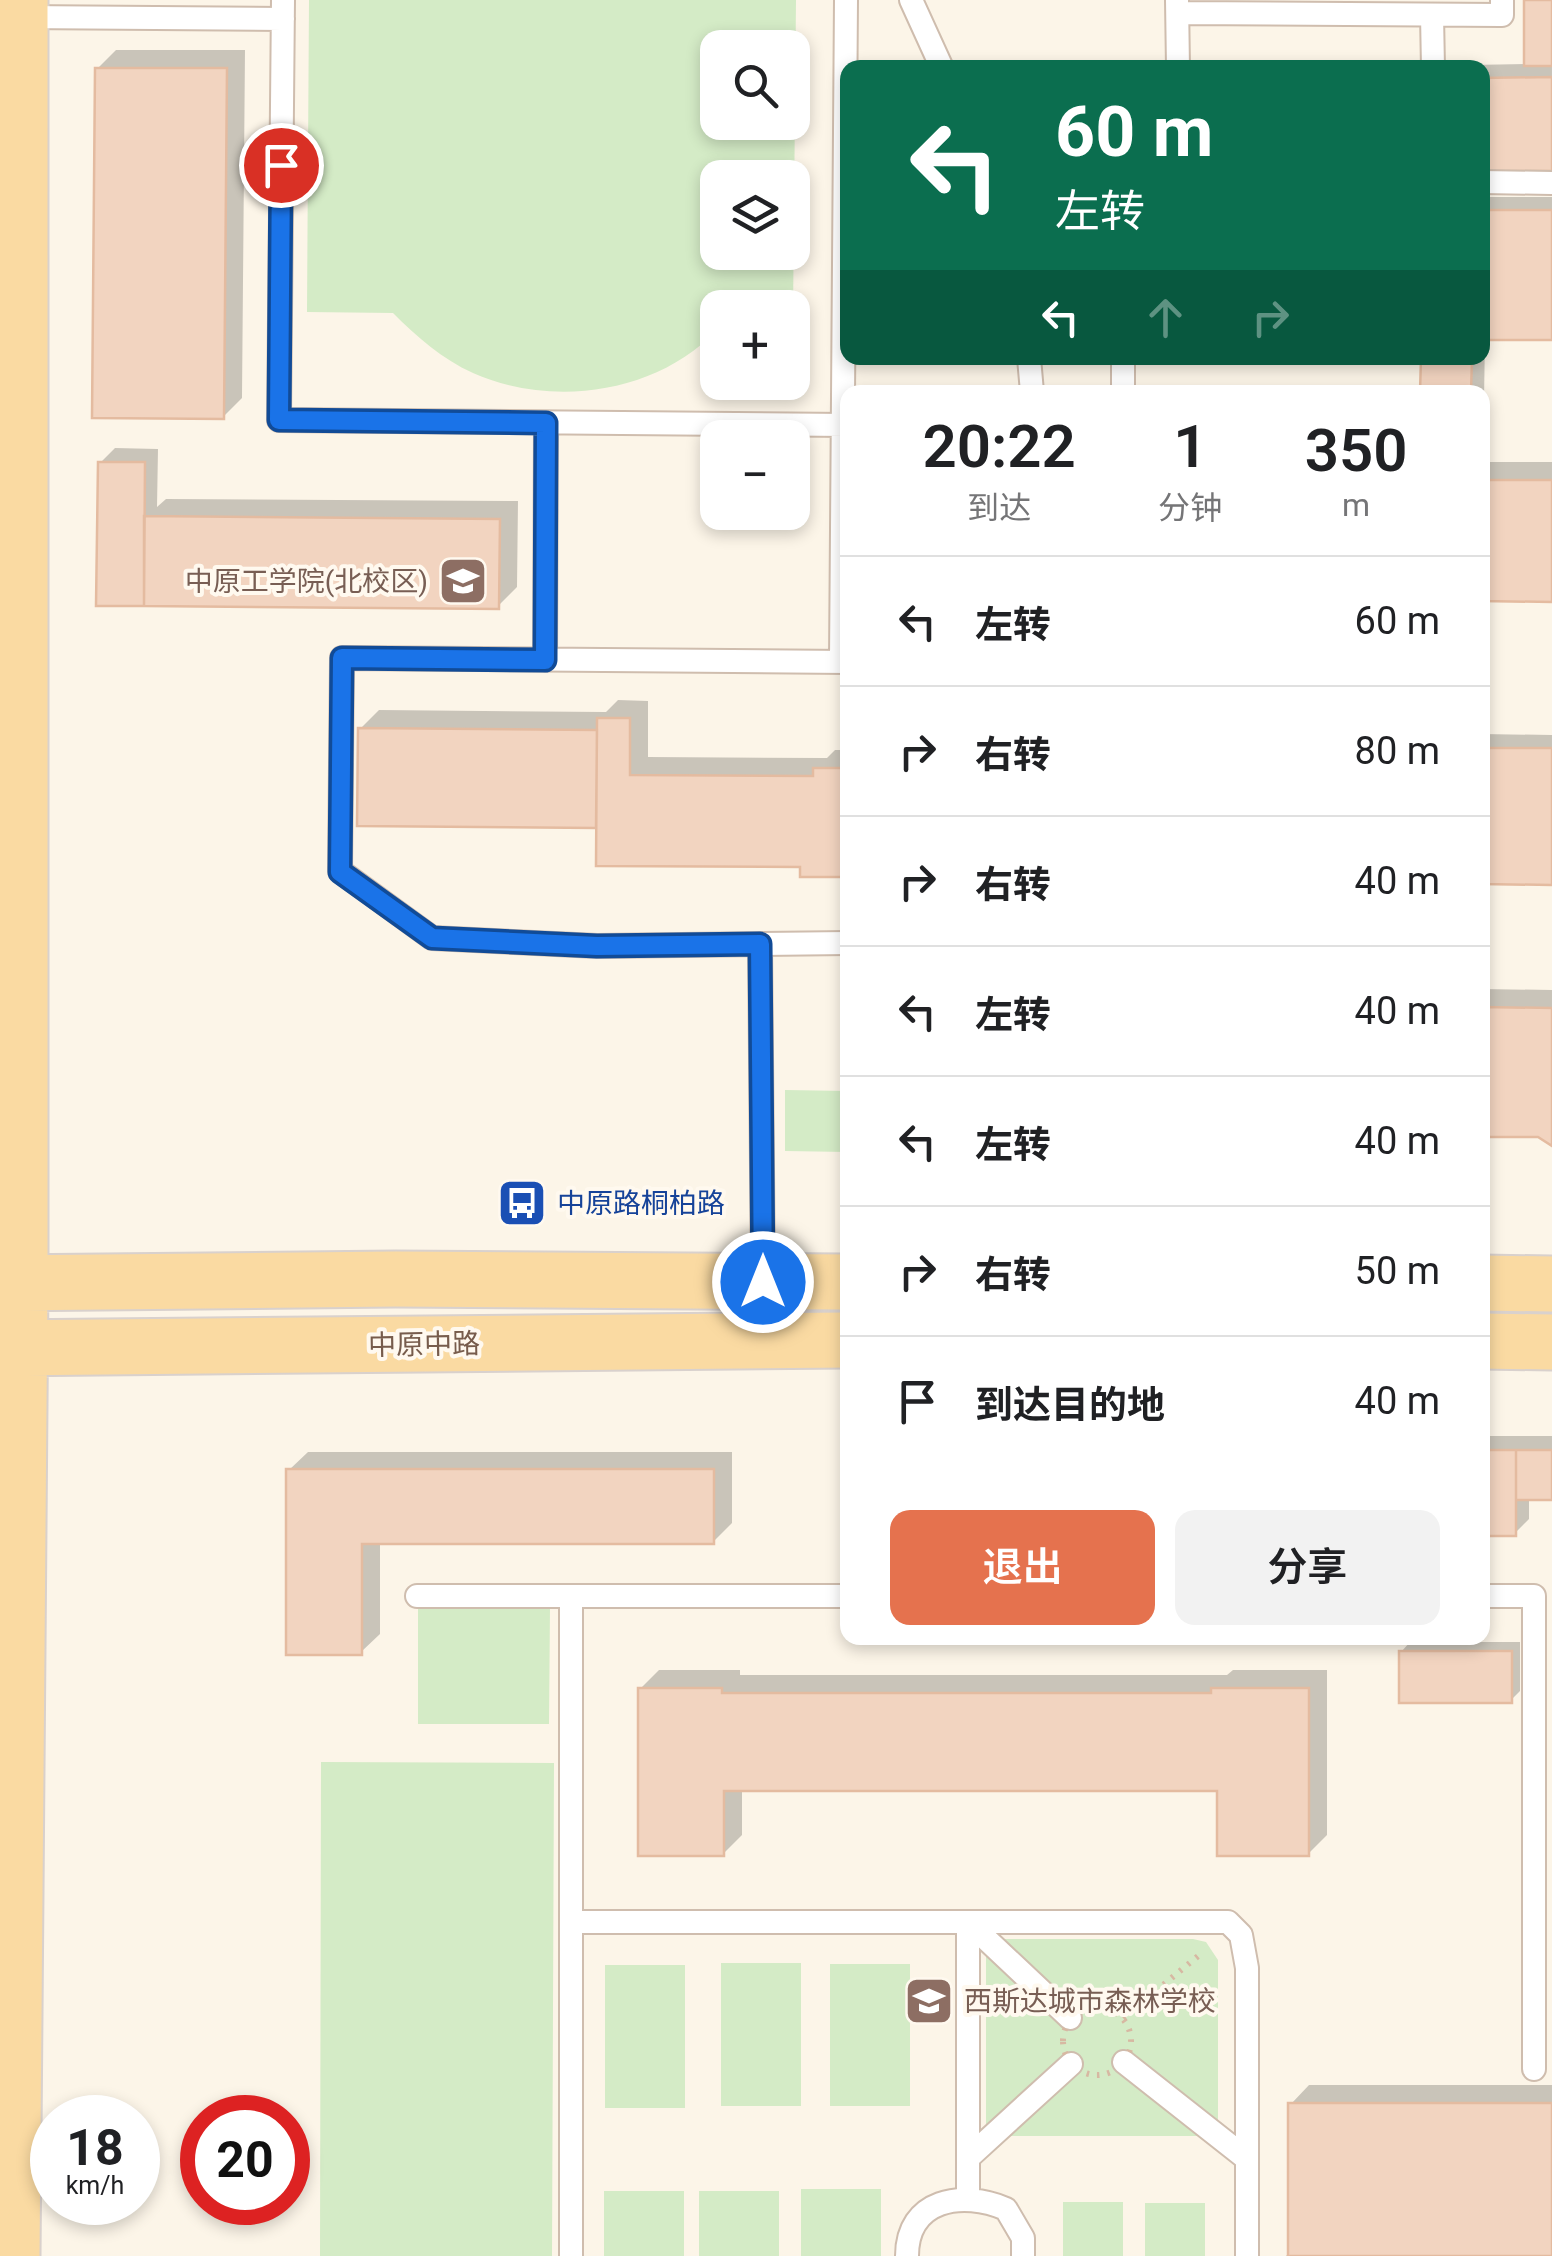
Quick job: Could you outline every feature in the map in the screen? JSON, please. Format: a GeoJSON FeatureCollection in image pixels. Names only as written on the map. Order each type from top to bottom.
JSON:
{"type":"FeatureCollection","features":[{"type":"Feature","properties":{"kind":"main road"},"geometry":{"type":"LineString","coordinates":[[12,2256],[10,1283],[20,8]]}},
{"type":"Feature","properties":{"kind":"main road"},"geometry":{"type":"LineString","coordinates":[[10,1283],[395,1279],[840,1282]]}},
{"type":"Feature","properties":{"kind":"main road"},"geometry":{"type":"LineString","coordinates":[[1490,1284],[1552,1284]]}},
{"type":"Feature","properties":{"kind":"main road","name":"中原中路"},"geometry":{"type":"LineString","coordinates":[[10,1348],[840,1340]]}},
{"type":"Feature","properties":{"kind":"main road"},"geometry":{"type":"LineString","coordinates":[[1490,1342],[1552,1342]]}},
{"type":"Feature","properties":{"kind":"lane"},"geometry":{"type":"LineString","coordinates":[[846,0],[846,60]]}},
{"type":"Feature","properties":{"kind":"lane"},"geometry":{"type":"LineString","coordinates":[[911,0],[938,60]]}},
{"type":"Feature","properties":{"kind":"lane"},"geometry":{"type":"LineString","coordinates":[[1178,60],[1178,6],[1502,15],[1502,0]]}},
{"type":"Feature","properties":{"kind":"lane"},"geometry":{"type":"LineString","coordinates":[[20,8],[283,10],[279,420],[840,425]]}},
{"type":"Feature","properties":{"kind":"lane"},"geometry":{"type":"LineString","coordinates":[[1432,15],[1433,60]]}},
{"type":"Feature","properties":{"kind":"lane"},"geometry":{"type":"LineString","coordinates":[[1490,182],[1552,184]]}},
{"type":"Feature","properties":{"kind":"lane"},"geometry":{"type":"LineString","coordinates":[[545,660],[546,423]]}},
{"type":"Feature","properties":{"kind":"lane"},"geometry":{"type":"LineString","coordinates":[[840,662],[342,658],[340,872],[432,938],[597,946],[840,943]]}},
{"type":"Feature","properties":{"kind":"lane"},"geometry":{"type":"LineString","coordinates":[[760,944],[763,1282]]}},
{"type":"Feature","properties":{"kind":"lane"},"geometry":{"type":"LineString","coordinates":[[417,1596],[840,1596]]}},
{"type":"Feature","properties":{"kind":"lane"},"geometry":{"type":"LineString","coordinates":[[572,1596],[572,2256]]}},
{"type":"Feature","properties":{"kind":"lane"},"geometry":{"type":"LineString","coordinates":[[1490,1596],[1534,1596],[1534,2070]]}},
{"type":"Feature","properties":{"kind":"lane"},"geometry":{"type":"LineString","coordinates":[[572,1922],[1228,1922],[1241,1936],[1246,1968],[1246,2256]]}},
{"type":"Feature","properties":{"kind":"lane"},"geometry":{"type":"LineString","coordinates":[[968,1922],[1070,2018]]}},
{"type":"Feature","properties":{"kind":"lane"},"geometry":{"type":"LineString","coordinates":[[968,1922],[968,2200]]}},
{"type":"Feature","properties":{"kind":"lane"},"geometry":{"type":"LineString","coordinates":[[1124,2062],[1246,2159]]}},
{"type":"Feature","properties":{"kind":"lane"},"geometry":{"type":"LineString","coordinates":[[968,2158],[1071,2064]]}},
{"type":"Feature","properties":{"kind":"lane"},"geometry":{"type":"LineString","coordinates":[[906,2256],[906,2238],[922,2214],[942,2202],[968,2200],[1006,2209],[1024,2238],[1024,2256]]}},
{"type":"Feature","properties":{"kind":"path"},"geometry":{"type":"LineString","coordinates":[[1124,2018],[1233,1928]]}},
{"type":"Feature","properties":{"kind":"path"},"geometry":{"type":"LineString","coordinates":[[1096,2006],[1124,2018],[1132,2038],[1124,2062],[1104,2075],[1090,2075],[1071,2064],[1062,2046],[1070,2018],[1096,2006]]}},
{"type":"Feature","properties":{"kind":"green space"},"geometry":{"type":"Polygon","coordinates":[[[309,0],[796,0],[796,30],[700,30],[700,140],[795,140],[794,160],[700,160],[700,270],[793,270],[793,290],[700,290],[700,345],[692,352],[634,381],[569,392],[504,384],[473,373],[430,347],[393,313],[307,312],[309,0]]]}},
{"type":"Feature","properties":{"kind":"green space"},"geometry":{"type":"Polygon","coordinates":[[[785,1090],[840,1091],[840,1152],[785,1151],[785,1090]]]}},
{"type":"Feature","properties":{"kind":"green space"},"geometry":{"type":"Polygon","coordinates":[[[418,1607],[550,1607],[549,1724],[418,1724],[418,1607]]]}},
{"type":"Feature","properties":{"kind":"green space"},"geometry":{"type":"Polygon","coordinates":[[[321,1762],[554,1763],[552,2256],[320,2256],[321,1762]]]}},
{"type":"Feature","properties":{"kind":"green space"},"geometry":{"type":"Polygon","coordinates":[[[986,1939],[1206,1942],[1218,1960],[1218,2136],[986,2136],[986,1939]]]}},
{"type":"Feature","properties":{"kind":"green space"},"geometry":{"type":"Polygon","coordinates":[[[721,1963],[801,1963],[801,2106],[721,2106],[721,1963]]]}},
{"type":"Feature","properties":{"kind":"green space"},"geometry":{"type":"Polygon","coordinates":[[[830,1964],[910,1964],[910,2106],[830,2106],[830,1964]]]}},
{"type":"Feature","properties":{"kind":"green space"},"geometry":{"type":"Polygon","coordinates":[[[605,1965],[685,1965],[685,2108],[605,2108],[605,1965]]]}},
{"type":"Feature","properties":{"kind":"green space"},"geometry":{"type":"Polygon","coordinates":[[[801,2189],[881,2189],[881,2256],[801,2256],[801,2189]]]}},
{"type":"Feature","properties":{"kind":"green space"},"geometry":{"type":"Polygon","coordinates":[[[604,2191],[684,2191],[684,2256],[604,2256],[604,2191]]]}},
{"type":"Feature","properties":{"kind":"green space"},"geometry":{"type":"Polygon","coordinates":[[[699,2191],[779,2191],[779,2256],[699,2256],[699,2191]]]}},
{"type":"Feature","properties":{"kind":"green space"},"geometry":{"type":"Polygon","coordinates":[[[1063,2202],[1123,2202],[1123,2256],[1063,2256],[1063,2202]]]}},
{"type":"Feature","properties":{"kind":"green space"},"geometry":{"type":"Polygon","coordinates":[[[1145,2203],[1205,2203],[1205,2256],[1145,2256],[1145,2203]]]}},
{"type":"Feature","properties":{"kind":"building"},"geometry":{"type":"Polygon","coordinates":[[[1524,0],[1552,0],[1552,66],[1524,66],[1524,0]]]}},
{"type":"Feature","properties":{"kind":"building"},"geometry":{"type":"Polygon","coordinates":[[[95,68],[227,68],[224,419],[92,418],[95,68]]]}},
{"type":"Feature","properties":{"kind":"building"},"geometry":{"type":"Polygon","coordinates":[[[1552,77],[1552,171],[1490,171],[1490,78],[1552,77]]]}},
{"type":"Feature","properties":{"kind":"building"},"geometry":{"type":"Polygon","coordinates":[[[1490,210],[1552,210],[1552,340],[1490,340],[1490,210]]]}},
{"type":"Feature","properties":{"kind":"building"},"geometry":{"type":"Polygon","coordinates":[[[1421,365],[1472,365],[1471,385],[1420,385],[1421,365]]]}},
{"type":"Feature","properties":{"kind":"building"},"geometry":{"type":"Polygon","coordinates":[[[98,462],[145,462],[144,606],[96,606],[98,462]]]}},
{"type":"Feature","properties":{"kind":"building"},"geometry":{"type":"Polygon","coordinates":[[[1490,480],[1552,480],[1552,602],[1490,601],[1490,480]]]}},
{"type":"Feature","properties":{"kind":"building"},"geometry":{"type":"Polygon","coordinates":[[[144,516],[500,519],[499,609],[144,606],[144,516]]]}},
{"type":"Feature","properties":{"kind":"building"},"geometry":{"type":"Polygon","coordinates":[[[597,718],[630,718],[630,775],[813,776],[813,768],[840,768],[840,877],[800,877],[800,867],[596,866],[597,718]]]}},
{"type":"Feature","properties":{"kind":"building"},"geometry":{"type":"Polygon","coordinates":[[[358,728],[597,730],[596,828],[357,826],[358,728]]]}},
{"type":"Feature","properties":{"kind":"building"},"geometry":{"type":"Polygon","coordinates":[[[1490,748],[1552,748],[1552,885],[1490,884],[1490,748]]]}},
{"type":"Feature","properties":{"kind":"building"},"geometry":{"type":"Polygon","coordinates":[[[1490,1007],[1552,1008],[1552,1146],[1538,1137],[1490,1137],[1490,1007]]]}},
{"type":"Feature","properties":{"kind":"building"},"geometry":{"type":"Polygon","coordinates":[[[1490,1450],[1516,1450],[1516,1536],[1490,1536],[1490,1450]]]}},
{"type":"Feature","properties":{"kind":"building"},"geometry":{"type":"Polygon","coordinates":[[[1516,1450],[1552,1450],[1552,1500],[1516,1500],[1516,1450]]]}},
{"type":"Feature","properties":{"kind":"building"},"geometry":{"type":"Polygon","coordinates":[[[286,1469],[714,1469],[714,1544],[362,1544],[362,1655],[286,1655],[286,1469]]]}},
{"type":"Feature","properties":{"kind":"building"},"geometry":{"type":"Polygon","coordinates":[[[1399,1651],[1512,1651],[1512,1703],[1399,1703],[1399,1651]]]}},
{"type":"Feature","properties":{"kind":"building"},"geometry":{"type":"Polygon","coordinates":[[[638,1688],[722,1688],[722,1693],[1211,1693],[1211,1688],[1309,1688],[1309,1856],[1217,1856],[1217,1791],[724,1791],[724,1856],[638,1856],[638,1688]]]}},
{"type":"Feature","properties":{"kind":"building"},"geometry":{"type":"Polygon","coordinates":[[[1288,2103],[1552,2103],[1552,2256],[1288,2256],[1288,2103]]]}},
{"type":"Feature","properties":{"kind":"place","name":"中原工学院(北校区)"},"geometry":{"type":"Point","coordinates":[463,581]}},
{"type":"Feature","properties":{"kind":"place","name":"中原路桐柏路"},"geometry":{"type":"Point","coordinates":[522,1203]}},
{"type":"Feature","properties":{"kind":"place","name":"西斯达城市森林学校"},"geometry":{"type":"Point","coordinates":[929,2001]}},
{"type":"Feature","properties":{"kind":"route"},"geometry":{"type":"LineString","coordinates":[[281,165],[279,420],[546,423],[545,660],[342,658],[340,872],[432,938],[597,946],[760,944],[763,1282]]}}]}
